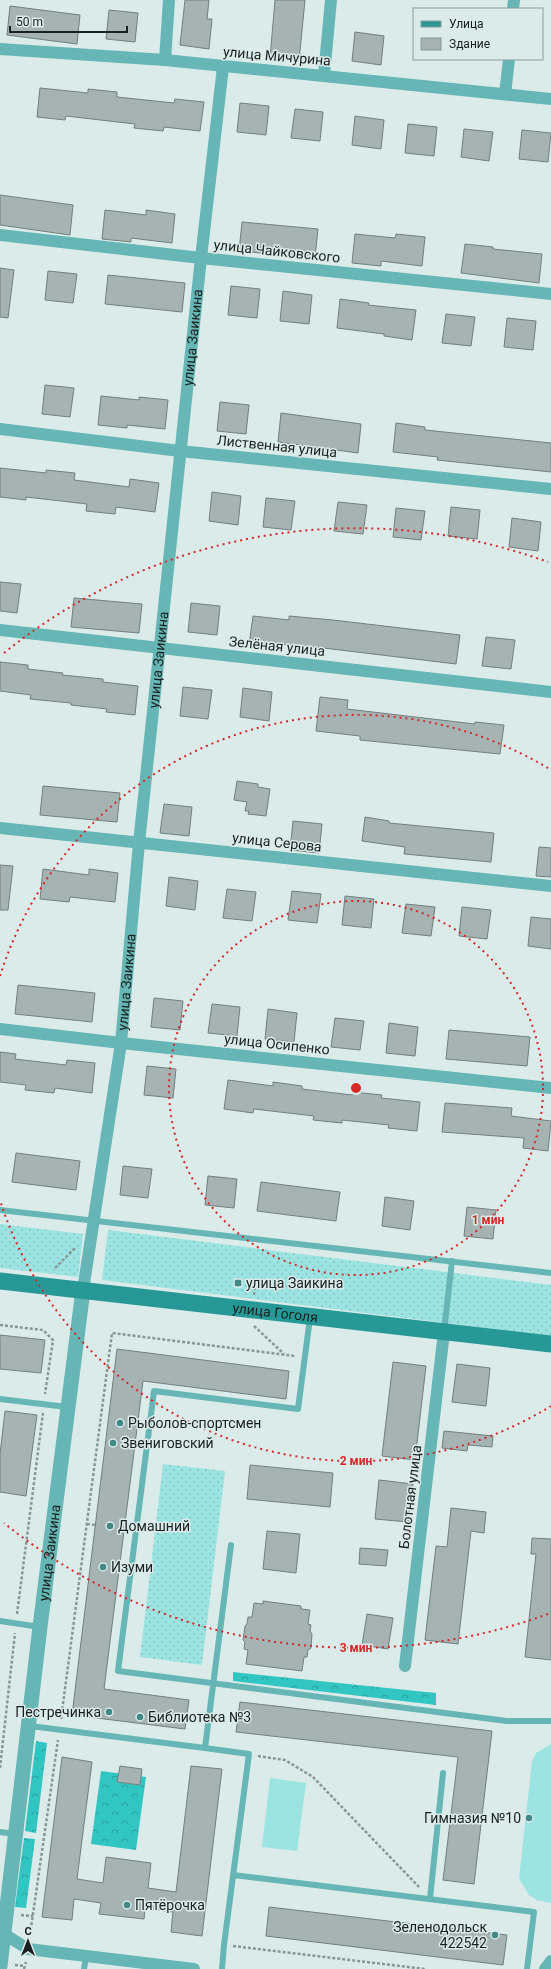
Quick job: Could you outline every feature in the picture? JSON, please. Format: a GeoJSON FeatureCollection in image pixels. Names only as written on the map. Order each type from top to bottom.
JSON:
{"type":"FeatureCollection","features":[{"type":"Feature","properties":{"kind":"main road","name":"улица Гоголя"},"geometry":{"type":"LineString","coordinates":[[0,1280],[551,1344]]}},
{"type":"Feature","properties":{"kind":"street"},"geometry":{"type":"LineString","coordinates":[[165,60],[169,0]]}},
{"type":"Feature","properties":{"kind":"street"},"geometry":{"type":"LineString","coordinates":[[324,75],[331,0]]}},
{"type":"Feature","properties":{"kind":"street","name":"улица Мичурина"},"geometry":{"type":"LineString","coordinates":[[0,49],[165,60],[551,99]]}},
{"type":"Feature","properties":{"kind":"street"},"geometry":{"type":"LineString","coordinates":[[505,94],[509,60]]}},
{"type":"Feature","properties":{"kind":"street","name":"улица Заикина"},"geometry":{"type":"LineString","coordinates":[[0,1966],[2,1934],[30,1726],[40,1627],[83,1290],[95,1220],[121,1043],[139,843],[161,648],[180,451],[223,67]]}},
{"type":"Feature","properties":{"kind":"street","name":"улица Чайковского"},"geometry":{"type":"LineString","coordinates":[[0,235],[201,258],[551,294]]}},
{"type":"Feature","properties":{"kind":"street","name":"Лиственная улица"},"geometry":{"type":"LineString","coordinates":[[0,430],[180,451],[551,488]]}},
{"type":"Feature","properties":{"kind":"street","name":"Зелёная улица"},"geometry":{"type":"LineString","coordinates":[[0,630],[551,692]]}},
{"type":"Feature","properties":{"kind":"street","name":"улица Серова"},"geometry":{"type":"LineString","coordinates":[[0,828],[551,886]]}},
{"type":"Feature","properties":{"kind":"street","name":"улица Осипенко"},"geometry":{"type":"LineString","coordinates":[[0,1029],[551,1088]]}},
{"type":"Feature","properties":{"kind":"street","name":"Болотная улица"},"geometry":{"type":"LineString","coordinates":[[405,1666],[444,1332]]}},
{"type":"Feature","properties":{"kind":"street"},"geometry":{"type":"LineString","coordinates":[[2,1934],[28,1949],[85,1963],[194,1969]]}},
{"type":"Feature","properties":{"kind":"street"},"geometry":{"type":"LineString","coordinates":[[545,1969],[551,1961]]}},
{"type":"Feature","properties":{"kind":"lane"},"geometry":{"type":"LineString","coordinates":[[0,1210],[551,1273]]}},
{"type":"Feature","properties":{"kind":"lane"},"geometry":{"type":"LineString","coordinates":[[444,1332],[452,1261]]}},
{"type":"Feature","properties":{"kind":"lane"},"geometry":{"type":"LineString","coordinates":[[310,1316],[298,1410],[154,1391],[118,1671],[507,1721],[551,1720]]}},
{"type":"Feature","properties":{"kind":"lane"},"geometry":{"type":"LineString","coordinates":[[0,1399],[69,1407]]}},
{"type":"Feature","properties":{"kind":"lane"},"geometry":{"type":"LineString","coordinates":[[205,1748],[231,1545]]}},
{"type":"Feature","properties":{"kind":"lane"},"geometry":{"type":"LineString","coordinates":[[0,1621],[40,1627]]}},
{"type":"Feature","properties":{"kind":"lane"},"geometry":{"type":"LineString","coordinates":[[30,1726],[249,1754],[222,1969]]}},
{"type":"Feature","properties":{"kind":"lane"},"geometry":{"type":"LineString","coordinates":[[430,1899],[444,1773]]}},
{"type":"Feature","properties":{"kind":"lane"},"geometry":{"type":"LineString","coordinates":[[0,1832],[16,1834]]}},
{"type":"Feature","properties":{"kind":"lane"},"geometry":{"type":"LineString","coordinates":[[233,1875],[534,1912],[527,1969]]}},
{"type":"Feature","properties":{"kind":"path"},"geometry":{"type":"LineString","coordinates":[[0,1325],[43,1330],[53,1340],[16,1623],[0,1768]]}},
{"type":"Feature","properties":{"kind":"path"},"geometry":{"type":"LineString","coordinates":[[24,1969],[60,1730],[112,1333],[305,1357]]}},
{"type":"Feature","properties":{"kind":"path"},"geometry":{"type":"LineString","coordinates":[[87,1524],[95,1525]]}},
{"type":"Feature","properties":{"kind":"path"},"geometry":{"type":"LineString","coordinates":[[249,1754],[285,1760],[313,1777],[430,1899]]}},
{"type":"Feature","properties":{"kind":"path"},"geometry":{"type":"LineString","coordinates":[[224,1945],[425,1969]]}},
{"type":"Feature","properties":{"kind":"shaded area"},"geometry":{"type":"Polygon","coordinates":[[[0,1224],[83,1234],[78,1277],[0,1268],[0,1224]]]}},
{"type":"Feature","properties":{"kind":"shaded area"},"geometry":{"type":"Polygon","coordinates":[[[108,1230],[551,1285],[551,1336],[102,1280],[108,1230]]]}},
{"type":"Feature","properties":{"kind":"shaded area"},"geometry":{"type":"Polygon","coordinates":[[[163,1464],[225,1471],[202,1665],[140,1657],[163,1464]]]}},
{"type":"Feature","properties":{"kind":"shaded area"},"geometry":{"type":"Polygon","coordinates":[[[551,1744],[551,1903],[537,1900],[529,1895],[519,1878],[532,1761],[536,1753],[551,1744]]]}},
{"type":"Feature","properties":{"kind":"shaded area"},"geometry":{"type":"Polygon","coordinates":[[[270,1778],[306,1783],[297,1851],[262,1847],[270,1778]]]}},
{"type":"Feature","properties":{"kind":"green space"},"geometry":{"type":"Polygon","coordinates":[[[233,1672],[436,1693],[436,1705],[233,1681],[233,1672]]]}},
{"type":"Feature","properties":{"kind":"green space"},"geometry":{"type":"Polygon","coordinates":[[[36,1741],[47,1743],[36,1833],[25,1831],[36,1741]]]}},
{"type":"Feature","properties":{"kind":"green space"},"geometry":{"type":"Polygon","coordinates":[[[101,1771],[146,1777],[136,1850],[91,1844],[101,1771]]]}},
{"type":"Feature","properties":{"kind":"green space"},"geometry":{"type":"Polygon","coordinates":[[[24,1838],[35,1839],[26,1908],[15,1907],[24,1838]]]}},
{"type":"Feature","properties":{"kind":"building"},"geometry":{"type":"Polygon","coordinates":[[[185,0],[209,0],[207,19],[212,19],[209,49],[180,45],[185,0]]]}},
{"type":"Feature","properties":{"kind":"building"},"geometry":{"type":"Polygon","coordinates":[[[275,0],[305,0],[299,61],[270,58],[275,0]]]}},
{"type":"Feature","properties":{"kind":"building"},"geometry":{"type":"Polygon","coordinates":[[[10,6],[80,15],[77,44],[7,35],[10,6]]]}},
{"type":"Feature","properties":{"kind":"building"},"geometry":{"type":"Polygon","coordinates":[[[109,10],[138,13],[135,42],[106,39],[109,10]]]}},
{"type":"Feature","properties":{"kind":"building"},"geometry":{"type":"Polygon","coordinates":[[[355,32],[384,36],[381,65],[352,61],[355,32]]]}},
{"type":"Feature","properties":{"kind":"building"},"geometry":{"type":"Polygon","coordinates":[[[40,88],[88,93],[88,89],[117,92],[117,97],[174,103],[175,99],[204,102],[200,131],[164,127],[163,131],[134,128],[135,124],[66,116],[65,120],[37,117],[40,88]]]}},
{"type":"Feature","properties":{"kind":"building"},"geometry":{"type":"Polygon","coordinates":[[[240,103],[269,106],[266,135],[237,132],[240,103]]]}},
{"type":"Feature","properties":{"kind":"building"},"geometry":{"type":"Polygon","coordinates":[[[295,109],[323,112],[320,141],[291,138],[295,109]]]}},
{"type":"Feature","properties":{"kind":"building"},"geometry":{"type":"Polygon","coordinates":[[[355,116],[384,120],[381,149],[352,145],[355,116]]]}},
{"type":"Feature","properties":{"kind":"building"},"geometry":{"type":"Polygon","coordinates":[[[408,124],[437,127],[434,156],[405,153],[408,124]]]}},
{"type":"Feature","properties":{"kind":"building"},"geometry":{"type":"Polygon","coordinates":[[[464,129],[493,132],[489,161],[461,157],[464,129]]]}},
{"type":"Feature","properties":{"kind":"building"},"geometry":{"type":"Polygon","coordinates":[[[522,130],[551,133],[548,162],[519,159],[522,130]]]}},
{"type":"Feature","properties":{"kind":"building"},"geometry":{"type":"Polygon","coordinates":[[[0,195],[73,205],[70,235],[0,225],[0,195]]]}},
{"type":"Feature","properties":{"kind":"building"},"geometry":{"type":"Polygon","coordinates":[[[105,210],[146,215],[146,210],[175,214],[172,243],[131,238],[131,242],[102,239],[105,210]]]}},
{"type":"Feature","properties":{"kind":"building"},"geometry":{"type":"Polygon","coordinates":[[[242,222],[318,229],[315,258],[239,251],[242,222]]]}},
{"type":"Feature","properties":{"kind":"building"},"geometry":{"type":"Polygon","coordinates":[[[355,234],[395,238],[396,234],[425,237],[422,266],[381,261],[381,266],[352,263],[355,234]]]}},
{"type":"Feature","properties":{"kind":"building"},"geometry":{"type":"Polygon","coordinates":[[[465,244],[493,247],[493,249],[542,254],[539,283],[461,273],[465,244]]]}},
{"type":"Feature","properties":{"kind":"building"},"geometry":{"type":"Polygon","coordinates":[[[0,268],[14,270],[8,318],[0,317],[0,268]]]}},
{"type":"Feature","properties":{"kind":"building"},"geometry":{"type":"Polygon","coordinates":[[[48,271],[77,274],[73,303],[45,300],[48,271]]]}},
{"type":"Feature","properties":{"kind":"building"},"geometry":{"type":"Polygon","coordinates":[[[108,275],[185,283],[182,312],[105,304],[108,275]]]}},
{"type":"Feature","properties":{"kind":"building"},"geometry":{"type":"Polygon","coordinates":[[[231,286],[260,289],[257,318],[228,315],[231,286]]]}},
{"type":"Feature","properties":{"kind":"building"},"geometry":{"type":"Polygon","coordinates":[[[283,291],[312,295],[309,324],[280,321],[283,291]]]}},
{"type":"Feature","properties":{"kind":"building"},"geometry":{"type":"Polygon","coordinates":[[[340,299],[369,303],[368,305],[416,310],[412,340],[384,336],[384,334],[337,328],[340,299]]]}},
{"type":"Feature","properties":{"kind":"building"},"geometry":{"type":"Polygon","coordinates":[[[446,314],[475,317],[471,346],[442,343],[446,314]]]}},
{"type":"Feature","properties":{"kind":"building"},"geometry":{"type":"Polygon","coordinates":[[[507,318],[536,321],[533,350],[504,347],[507,318]]]}},
{"type":"Feature","properties":{"kind":"building"},"geometry":{"type":"Polygon","coordinates":[[[45,385],[74,388],[70,417],[42,414],[45,385]]]}},
{"type":"Feature","properties":{"kind":"building"},"geometry":{"type":"Polygon","coordinates":[[[101,396],[139,400],[139,397],[168,400],[165,429],[127,425],[127,428],[98,425],[101,396]]]}},
{"type":"Feature","properties":{"kind":"building"},"geometry":{"type":"Polygon","coordinates":[[[220,402],[249,405],[246,434],[217,431],[220,402]]]}},
{"type":"Feature","properties":{"kind":"building"},"geometry":{"type":"Polygon","coordinates":[[[281,413],[361,424],[358,453],[278,442],[281,413]]]}},
{"type":"Feature","properties":{"kind":"building"},"geometry":{"type":"Polygon","coordinates":[[[396,423],[425,427],[425,430],[551,443],[551,472],[437,460],[438,457],[393,452],[396,423]]]}},
{"type":"Feature","properties":{"kind":"building"},"geometry":{"type":"Polygon","coordinates":[[[0,468],[46,473],[46,470],[75,473],[74,480],[129,487],[130,479],[159,483],[155,512],[116,507],[115,514],[86,511],[87,504],[26,497],[26,500],[0,497],[0,468]]]}},
{"type":"Feature","properties":{"kind":"building"},"geometry":{"type":"Polygon","coordinates":[[[212,492],[241,496],[238,525],[209,521],[212,492]]]}},
{"type":"Feature","properties":{"kind":"building"},"geometry":{"type":"Polygon","coordinates":[[[266,498],[295,501],[291,530],[263,527],[266,498]]]}},
{"type":"Feature","properties":{"kind":"building"},"geometry":{"type":"Polygon","coordinates":[[[338,502],[367,505],[363,534],[334,531],[338,502]]]}},
{"type":"Feature","properties":{"kind":"building"},"geometry":{"type":"Polygon","coordinates":[[[451,507],[480,510],[477,539],[448,536],[451,507]]]}},
{"type":"Feature","properties":{"kind":"building"},"geometry":{"type":"Polygon","coordinates":[[[396,508],[425,511],[421,540],[393,537],[396,508]]]}},
{"type":"Feature","properties":{"kind":"building"},"geometry":{"type":"Polygon","coordinates":[[[512,518],[541,522],[538,551],[509,547],[512,518]]]}},
{"type":"Feature","properties":{"kind":"building"},"geometry":{"type":"Polygon","coordinates":[[[0,582],[21,584],[17,613],[0,611],[0,582]]]}},
{"type":"Feature","properties":{"kind":"building"},"geometry":{"type":"Polygon","coordinates":[[[74,598],[142,604],[139,633],[71,627],[74,598]]]}},
{"type":"Feature","properties":{"kind":"building"},"geometry":{"type":"Polygon","coordinates":[[[191,603],[220,606],[217,635],[188,632],[191,603]]]}},
{"type":"Feature","properties":{"kind":"building"},"geometry":{"type":"Polygon","coordinates":[[[253,616],[289,620],[289,616],[333,620],[460,635],[456,664],[315,647],[279,644],[278,648],[249,645],[253,616]]]}},
{"type":"Feature","properties":{"kind":"building"},"geometry":{"type":"Polygon","coordinates":[[[486,637],[515,640],[511,669],[482,666],[486,637]]]}},
{"type":"Feature","properties":{"kind":"building"},"geometry":{"type":"Polygon","coordinates":[[[0,662],[28,665],[28,669],[63,673],[62,675],[103,679],[103,682],[138,686],[135,715],[106,712],[107,709],[71,705],[71,703],[30,699],[31,695],[0,691],[0,662]]]}},
{"type":"Feature","properties":{"kind":"building"},"geometry":{"type":"Polygon","coordinates":[[[183,687],[212,690],[208,719],[180,716],[183,687]]]}},
{"type":"Feature","properties":{"kind":"building"},"geometry":{"type":"Polygon","coordinates":[[[243,688],[272,692],[269,721],[240,717],[243,688]]]}},
{"type":"Feature","properties":{"kind":"building"},"geometry":{"type":"Polygon","coordinates":[[[320,697],[348,700],[347,709],[475,724],[475,722],[504,725],[500,754],[360,740],[360,736],[316,731],[320,697]]]}},
{"type":"Feature","properties":{"kind":"building"},"geometry":{"type":"Polygon","coordinates":[[[237,781],[258,784],[258,787],[270,789],[266,816],[248,814],[249,811],[245,811],[247,802],[234,800],[237,781]]]}},
{"type":"Feature","properties":{"kind":"building"},"geometry":{"type":"Polygon","coordinates":[[[43,786],[120,793],[117,822],[40,815],[43,786]]]}},
{"type":"Feature","properties":{"kind":"building"},"geometry":{"type":"Polygon","coordinates":[[[164,804],[192,807],[189,836],[160,833],[164,804]]]}},
{"type":"Feature","properties":{"kind":"building"},"geometry":{"type":"Polygon","coordinates":[[[365,817],[389,821],[389,823],[494,833],[491,862],[404,854],[405,847],[362,841],[365,817]]]}},
{"type":"Feature","properties":{"kind":"building"},"geometry":{"type":"Polygon","coordinates":[[[293,821],[322,824],[319,853],[290,850],[293,821]]]}},
{"type":"Feature","properties":{"kind":"building"},"geometry":{"type":"Polygon","coordinates":[[[539,847],[551,848],[551,877],[536,876],[539,847]]]}},
{"type":"Feature","properties":{"kind":"building"},"geometry":{"type":"Polygon","coordinates":[[[0,865],[13,866],[8,910],[0,910],[0,865]]]}},
{"type":"Feature","properties":{"kind":"building"},"geometry":{"type":"Polygon","coordinates":[[[43,869],[89,875],[89,869],[118,873],[115,902],[70,897],[69,902],[40,899],[43,869]]]}},
{"type":"Feature","properties":{"kind":"building"},"geometry":{"type":"Polygon","coordinates":[[[169,877],[198,881],[195,910],[166,906],[169,877]]]}},
{"type":"Feature","properties":{"kind":"building"},"geometry":{"type":"Polygon","coordinates":[[[227,889],[256,892],[252,921],[223,918],[227,889]]]}},
{"type":"Feature","properties":{"kind":"building"},"geometry":{"type":"Polygon","coordinates":[[[292,891],[321,894],[317,923],[288,920],[292,891]]]}},
{"type":"Feature","properties":{"kind":"building"},"geometry":{"type":"Polygon","coordinates":[[[345,896],[374,899],[371,928],[342,925],[345,896]]]}},
{"type":"Feature","properties":{"kind":"building"},"geometry":{"type":"Polygon","coordinates":[[[406,904],[435,907],[431,936],[402,933],[406,904]]]}},
{"type":"Feature","properties":{"kind":"building"},"geometry":{"type":"Polygon","coordinates":[[[462,907],[491,910],[487,939],[459,936],[462,907]]]}},
{"type":"Feature","properties":{"kind":"building"},"geometry":{"type":"Polygon","coordinates":[[[531,917],[551,919],[551,949],[528,946],[531,917]]]}},
{"type":"Feature","properties":{"kind":"building"},"geometry":{"type":"Polygon","coordinates":[[[18,985],[95,993],[92,1022],[15,1014],[18,985]]]}},
{"type":"Feature","properties":{"kind":"building"},"geometry":{"type":"Polygon","coordinates":[[[154,998],[183,1001],[180,1030],[151,1027],[154,998]]]}},
{"type":"Feature","properties":{"kind":"building"},"geometry":{"type":"Polygon","coordinates":[[[212,1004],[240,1007],[237,1036],[208,1033],[212,1004]]]}},
{"type":"Feature","properties":{"kind":"building"},"geometry":{"type":"Polygon","coordinates":[[[268,1009],[297,1013],[294,1042],[265,1039],[268,1009]]]}},
{"type":"Feature","properties":{"kind":"building"},"geometry":{"type":"Polygon","coordinates":[[[335,1018],[364,1021],[360,1050],[331,1047],[335,1018]]]}},
{"type":"Feature","properties":{"kind":"building"},"geometry":{"type":"Polygon","coordinates":[[[389,1023],[418,1027],[415,1056],[386,1053],[389,1023]]]}},
{"type":"Feature","properties":{"kind":"building"},"geometry":{"type":"Polygon","coordinates":[[[449,1030],[530,1037],[527,1066],[446,1059],[449,1030]]]}},
{"type":"Feature","properties":{"kind":"building"},"geometry":{"type":"Polygon","coordinates":[[[0,1052],[16,1054],[15,1059],[66,1065],[67,1060],[95,1063],[92,1093],[55,1088],[54,1093],[25,1090],[26,1085],[0,1082],[0,1052]]]}},
{"type":"Feature","properties":{"kind":"building"},"geometry":{"type":"Polygon","coordinates":[[[147,1066],[176,1069],[173,1098],[144,1095],[147,1066]]]}},
{"type":"Feature","properties":{"kind":"building"},"geometry":{"type":"Polygon","coordinates":[[[228,1080],[273,1086],[273,1082],[302,1086],[302,1089],[352,1095],[353,1092],[382,1095],[381,1098],[420,1102],[417,1131],[388,1128],[389,1125],[342,1120],[342,1123],[313,1120],[314,1116],[254,1109],[253,1113],[224,1109],[228,1080]]]}},
{"type":"Feature","properties":{"kind":"building"},"geometry":{"type":"Polygon","coordinates":[[[445,1103],[512,1108],[511,1116],[551,1121],[548,1151],[523,1148],[524,1138],[442,1132],[445,1103]]]}},
{"type":"Feature","properties":{"kind":"building"},"geometry":{"type":"Polygon","coordinates":[[[16,1153],[80,1161],[76,1190],[12,1182],[16,1153]]]}},
{"type":"Feature","properties":{"kind":"building"},"geometry":{"type":"Polygon","coordinates":[[[123,1166],[152,1169],[148,1198],[120,1195],[123,1166]]]}},
{"type":"Feature","properties":{"kind":"building"},"geometry":{"type":"Polygon","coordinates":[[[208,1176],[237,1179],[234,1208],[205,1205],[208,1176]]]}},
{"type":"Feature","properties":{"kind":"building"},"geometry":{"type":"Polygon","coordinates":[[[261,1182],[340,1192],[336,1221],[257,1211],[261,1182]]]}},
{"type":"Feature","properties":{"kind":"building"},"geometry":{"type":"Polygon","coordinates":[[[385,1197],[414,1201],[410,1230],[382,1226],[385,1197]]]}},
{"type":"Feature","properties":{"kind":"building"},"geometry":{"type":"Polygon","coordinates":[[[467,1207],[496,1210],[493,1239],[464,1236],[467,1207]]]}},
{"type":"Feature","properties":{"kind":"building"},"geometry":{"type":"Polygon","coordinates":[[[0,1335],[45,1340],[41,1373],[0,1369],[0,1335]]]}},
{"type":"Feature","properties":{"kind":"building"},"geometry":{"type":"Polygon","coordinates":[[[117,1349],[289,1371],[286,1399],[143,1381],[104,1689],[189,1700],[185,1729],[72,1715],[117,1349]]]}},
{"type":"Feature","properties":{"kind":"building"},"geometry":{"type":"Polygon","coordinates":[[[393,1362],[426,1366],[415,1460],[382,1456],[393,1362]]]}},
{"type":"Feature","properties":{"kind":"building"},"geometry":{"type":"Polygon","coordinates":[[[457,1364],[490,1368],[486,1406],[452,1402],[457,1364]]]}},
{"type":"Feature","properties":{"kind":"building"},"geometry":{"type":"Polygon","coordinates":[[[5,1411],[37,1415],[26,1496],[0,1492],[0,1454],[5,1411]]]}},
{"type":"Feature","properties":{"kind":"building"},"geometry":{"type":"Polygon","coordinates":[[[444,1431],[493,1436],[492,1447],[468,1445],[467,1451],[442,1448],[444,1431]]]}},
{"type":"Feature","properties":{"kind":"building"},"geometry":{"type":"Polygon","coordinates":[[[250,1465],[333,1473],[330,1507],[247,1499],[250,1465]]]}},
{"type":"Feature","properties":{"kind":"building"},"geometry":{"type":"Polygon","coordinates":[[[379,1480],[413,1484],[408,1522],[375,1519],[379,1480]]]}},
{"type":"Feature","properties":{"kind":"building"},"geometry":{"type":"Polygon","coordinates":[[[451,1508],[486,1512],[484,1533],[471,1531],[458,1644],[425,1640],[436,1546],[447,1547],[451,1508]]]}},
{"type":"Feature","properties":{"kind":"building"},"geometry":{"type":"Polygon","coordinates":[[[267,1531],[300,1534],[296,1573],[263,1569],[267,1531]]]}},
{"type":"Feature","properties":{"kind":"building"},"geometry":{"type":"Polygon","coordinates":[[[532,1538],[551,1539],[551,1660],[525,1657],[536,1554],[531,1554],[532,1538]]]}},
{"type":"Feature","properties":{"kind":"building"},"geometry":{"type":"Polygon","coordinates":[[[360,1548],[388,1550],[386,1566],[359,1564],[360,1548]]]}},
{"type":"Feature","properties":{"kind":"building"},"geometry":{"type":"Polygon","coordinates":[[[263,1601],[301,1606],[301,1609],[310,1610],[308,1624],[311,1625],[311,1648],[308,1650],[307,1657],[304,1657],[302,1671],[246,1664],[248,1650],[244,1649],[245,1642],[243,1640],[245,1626],[247,1624],[248,1617],[252,1617],[254,1603],[263,1604],[263,1601]]]}},
{"type":"Feature","properties":{"kind":"building"},"geometry":{"type":"Polygon","coordinates":[[[367,1614],[393,1618],[388,1649],[362,1645],[367,1614]]]}},
{"type":"Feature","properties":{"kind":"building"},"geometry":{"type":"Polygon","coordinates":[[[240,1702],[492,1731],[474,1884],[443,1880],[458,1757],[236,1732],[240,1702]]]}},
{"type":"Feature","properties":{"kind":"building"},"geometry":{"type":"Polygon","coordinates":[[[62,1757],[92,1762],[77,1879],[103,1883],[106,1857],[151,1863],[148,1888],[176,1892],[191,1766],[222,1769],[202,1936],[171,1932],[173,1912],[145,1908],[144,1919],[99,1914],[101,1903],[74,1899],[72,1920],[42,1917],[62,1757]]]}},
{"type":"Feature","properties":{"kind":"building"},"geometry":{"type":"Polygon","coordinates":[[[120,1766],[142,1769],[140,1785],[117,1782],[120,1766]]]}},
{"type":"Feature","properties":{"kind":"building"},"geometry":{"type":"Polygon","coordinates":[[[269,1907],[507,1935],[503,1965],[266,1936],[269,1907]]]}},
{"type":"Feature","properties":{"kind":"place","name":"улица Заикина"},"geometry":{"type":"Point","coordinates":[238,1283]}},
{"type":"Feature","properties":{"kind":"place","name":"Рыболов-спортсмен"},"geometry":{"type":"Point","coordinates":[120,1423]}},
{"type":"Feature","properties":{"kind":"place","name":"Звениговский"},"geometry":{"type":"Point","coordinates":[113,1443]}},
{"type":"Feature","properties":{"kind":"place","name":"Домашний"},"geometry":{"type":"Point","coordinates":[110,1526]}},
{"type":"Feature","properties":{"kind":"place","name":"Изуми"},"geometry":{"type":"Point","coordinates":[103,1567]}},
{"type":"Feature","properties":{"kind":"place","name":"Пестречинка"},"geometry":{"type":"Point","coordinates":[109,1712]}},
{"type":"Feature","properties":{"kind":"place","name":"Библиотека №3"},"geometry":{"type":"Point","coordinates":[140,1717]}},
{"type":"Feature","properties":{"kind":"place","name":"Гимназия №10"},"geometry":{"type":"Point","coordinates":[529,1818]}},
{"type":"Feature","properties":{"kind":"place","name":"Пятёрочка"},"geometry":{"type":"Point","coordinates":[127,1905]}},
{"type":"Feature","properties":{"kind":"place","name":"Зеленодольск 422542"},"geometry":{"type":"Point","coordinates":[495,1935]}}]}
